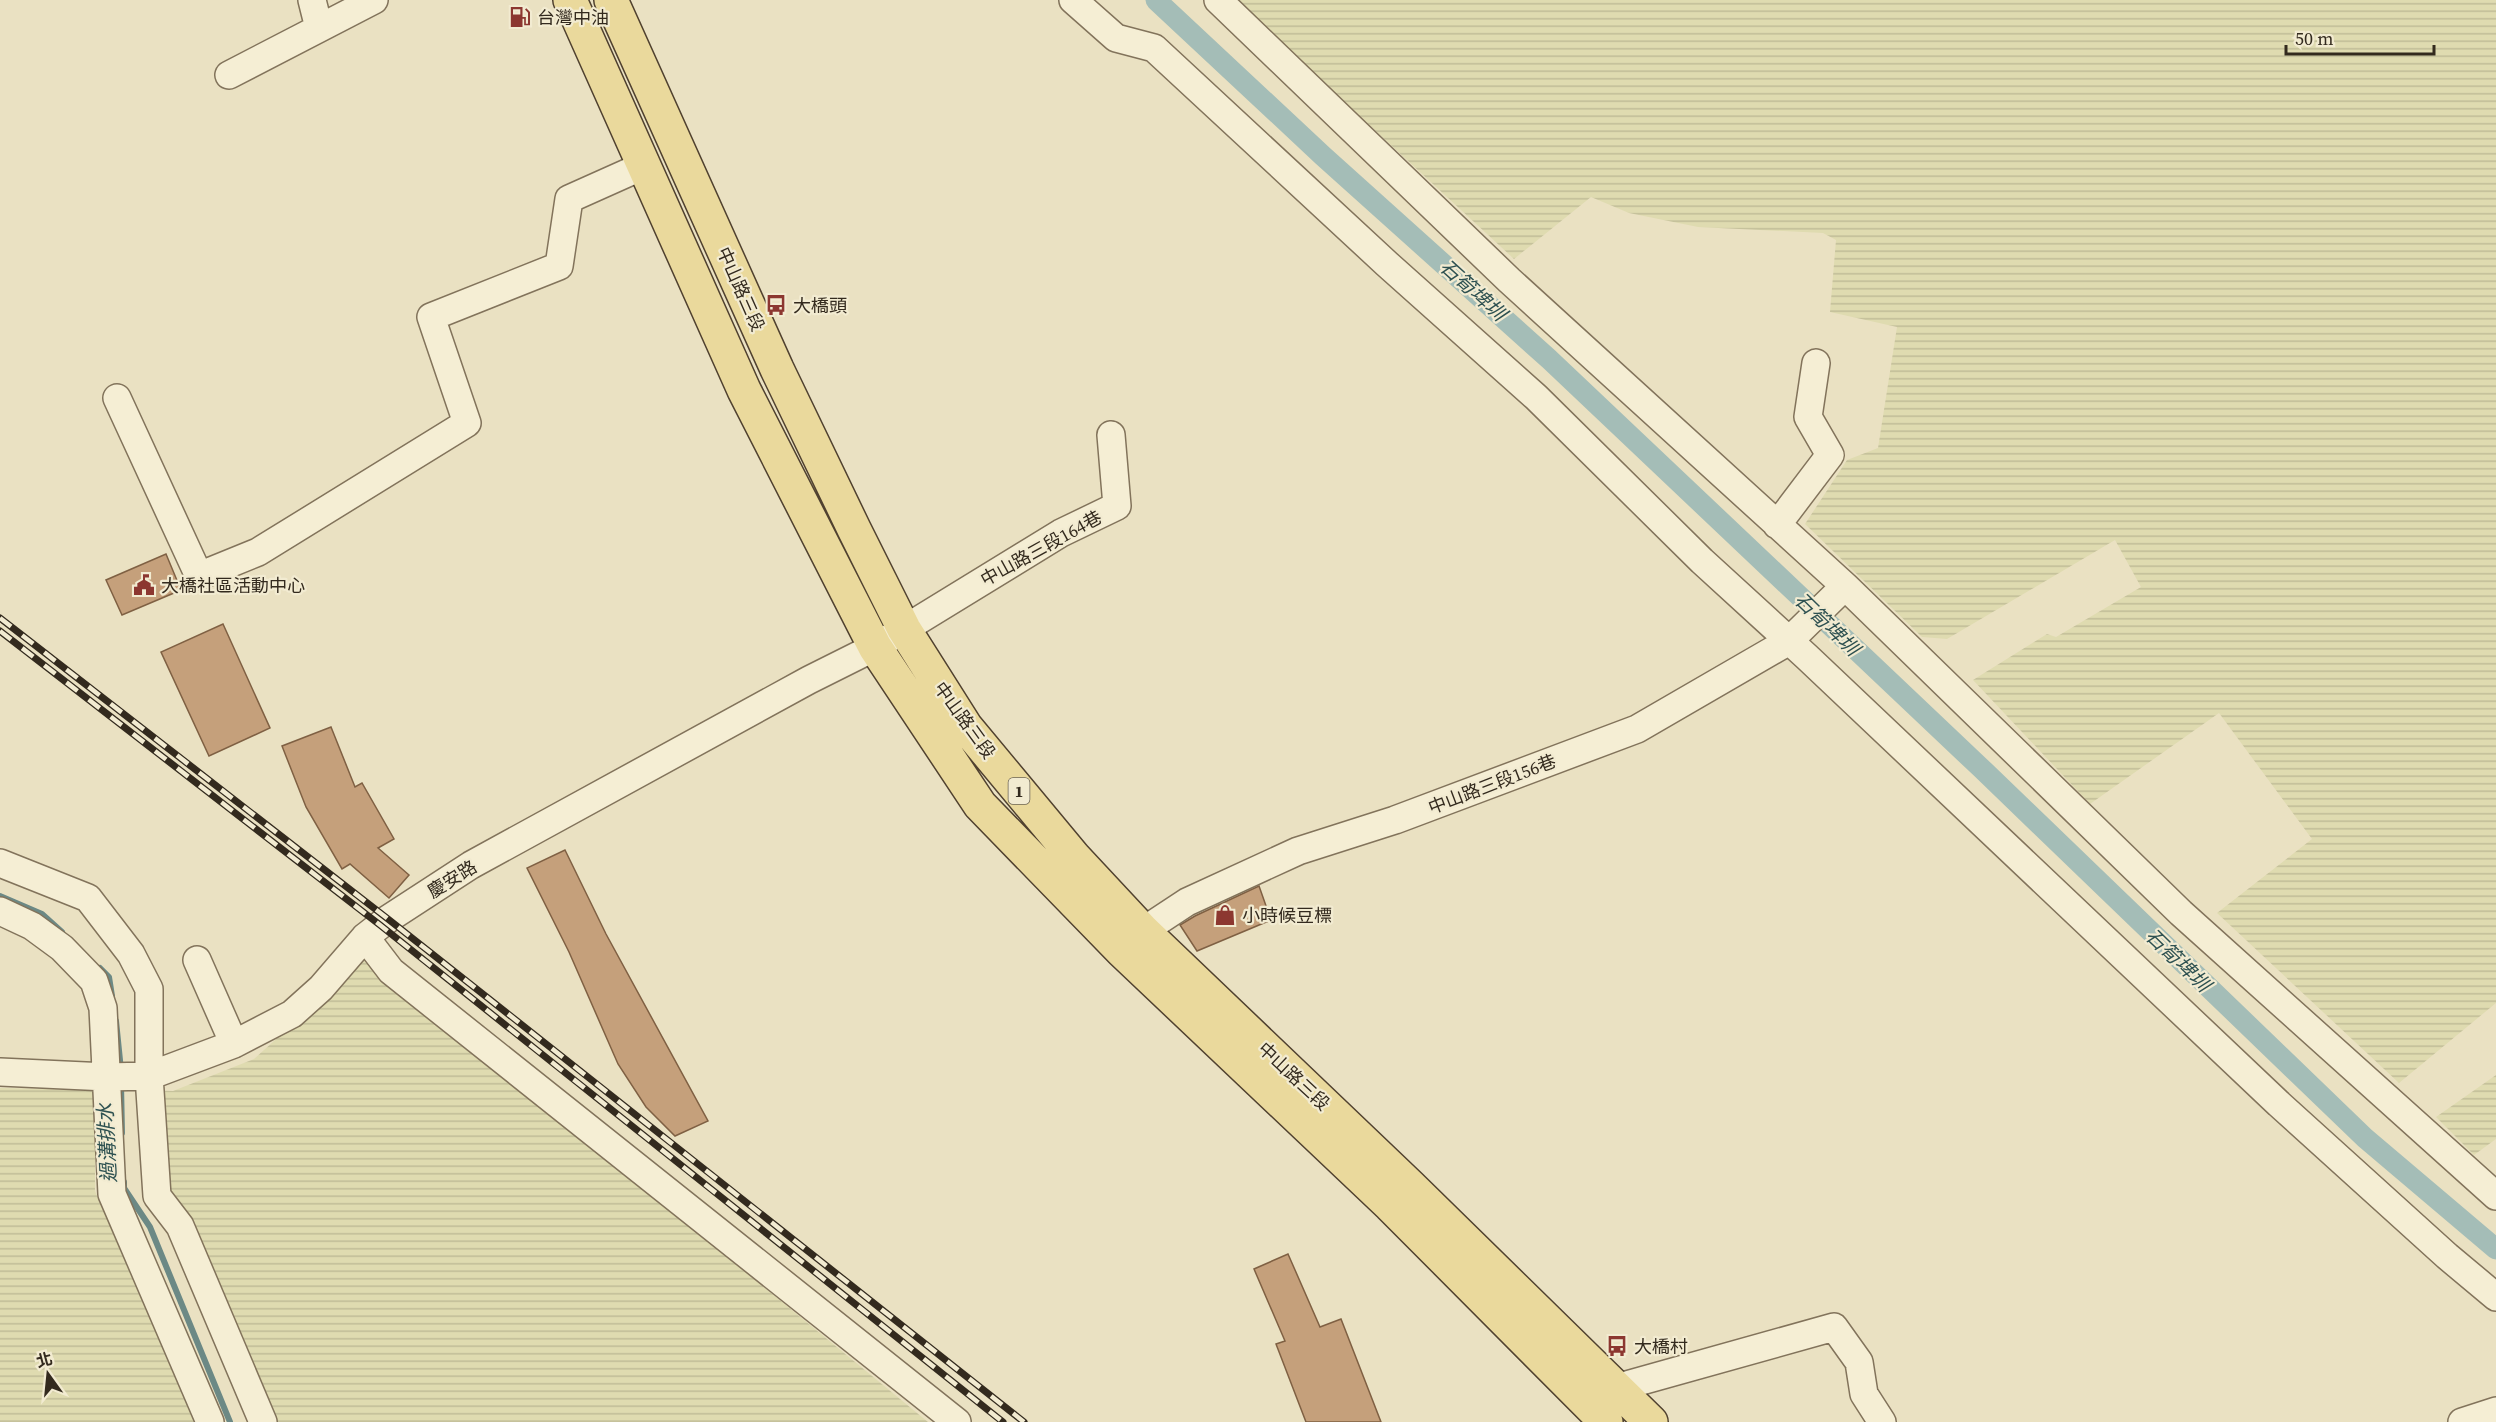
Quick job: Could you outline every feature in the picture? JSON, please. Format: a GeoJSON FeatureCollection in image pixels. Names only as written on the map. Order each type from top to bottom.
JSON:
{"type":"FeatureCollection","features":[{"type":"Feature","properties":{"kind":"main road","name":"中山路三段"},"geometry":{"type":"LineString","coordinates":[[570,0],[744,390],[875,647],[980,805],[1410,1186],[1651,1422]]}},
{"type":"Feature","properties":{"kind":"main road","name":"中山路三段"},"geometry":{"type":"LineString","coordinates":[[611,0],[777,369],[904,629],[966,727],[1074,857],[1133,941],[1390,1205],[1606,1422]]}},
{"type":"Feature","properties":{"kind":"street"},"geometry":{"type":"LineString","coordinates":[[312,0],[319,28]]}},
{"type":"Feature","properties":{"kind":"street"},"geometry":{"type":"LineString","coordinates":[[229,75],[374,0]]}},
{"type":"Feature","properties":{"kind":"street"},"geometry":{"type":"LineString","coordinates":[[1073,0],[1116,38],[1154,48],[1378,256],[1536,397],[1702,561],[1790,641],[2279,1104],[2447,1256],[2496,1297]]}},
{"type":"Feature","properties":{"kind":"street"},"geometry":{"type":"LineString","coordinates":[[1218,0],[1509,280],[1845,586],[2181,913],[2496,1196]]}},
{"type":"Feature","properties":{"kind":"street"},"geometry":{"type":"LineString","coordinates":[[117,398],[199,576],[258,552],[467,423],[431,317],[559,266],[569,199],[645,165]]}},
{"type":"Feature","properties":{"kind":"street"},"geometry":{"type":"LineString","coordinates":[[1778,525],[1830,455],[1808,417],[1816,363]]}},
{"type":"Feature","properties":{"kind":"street","name":"中山路三段164巷"},"geometry":{"type":"LineString","coordinates":[[904,629],[1061,533],[1117,506],[1111,435]]}},
{"type":"Feature","properties":{"kind":"street","name":"中山路三段156巷"},"geometry":{"type":"LineString","coordinates":[[1133,941],[1187,902],[1298,851],[1395,820],[1636,729],[1790,641],[1845,586]]}},
{"type":"Feature","properties":{"kind":"street","name":"慶安路"},"geometry":{"type":"LineString","coordinates":[[0,1072],[107,1077],[149,1076],[234,1044],[292,1014],[321,988],[365,938],[388,918],[471,866],[809,680],[875,647],[904,629]]}},
{"type":"Feature","properties":{"kind":"street"},"geometry":{"type":"LineString","coordinates":[[0,863],[88,898],[131,954],[149,989],[149,1076],[157,1196],[180,1226],[263,1422]]}},
{"type":"Feature","properties":{"kind":"street"},"geometry":{"type":"LineString","coordinates":[[0,911],[32,926],[62,948],[94,981],[103,1008],[112,1194],[210,1422]]}},
{"type":"Feature","properties":{"kind":"street"},"geometry":{"type":"LineString","coordinates":[[365,938],[392,971],[957,1422]]}},
{"type":"Feature","properties":{"kind":"street"},"geometry":{"type":"LineString","coordinates":[[197,960],[234,1044]]}},
{"type":"Feature","properties":{"kind":"street"},"geometry":{"type":"LineString","coordinates":[[1616,1388],[1834,1327],[1859,1362],[1864,1394],[1882,1422]]}},
{"type":"Feature","properties":{"kind":"street"},"geometry":{"type":"LineString","coordinates":[[2462,1422],[2496,1411]]}},
{"type":"Feature","properties":{"kind":"shaded area"},"geometry":{"type":"Polygon","coordinates":[[[1234,0],[2496,0],[2496,1003],[2399,1083],[2217,913],[2312,839],[2219,713],[2090,804],[1973,680],[2047,634],[2056,637],[2141,587],[2115,540],[1947,639],[1922,637],[1805,524],[1847,460],[1878,448],[1897,327],[1830,312],[1836,240],[1823,233],[1698,227],[1629,213],[1591,197],[1514,259],[1234,0]]]}},
{"type":"Feature","properties":{"kind":"shaded area"},"geometry":{"type":"Polygon","coordinates":[[[365,959],[928,1422],[262,1422],[175,1215],[147,1090],[173,1091],[254,1059],[365,959]]]}},
{"type":"Feature","properties":{"kind":"shaded area"},"geometry":{"type":"Polygon","coordinates":[[[2496,1075],[2496,1139],[2474,1155],[2436,1117],[2496,1075]]]}},
{"type":"Feature","properties":{"kind":"shaded area"},"geometry":{"type":"Polygon","coordinates":[[[0,1088],[95,1090],[95,1191],[196,1422],[0,1422],[0,1088]]]}},
{"type":"Feature","properties":{"kind":"building","name":"大橋社區活動中心"},"geometry":{"type":"Polygon","coordinates":[[[166,554],[181,590],[122,615],[106,580],[166,554]]]}},
{"type":"Feature","properties":{"kind":"building"},"geometry":{"type":"Polygon","coordinates":[[[223,624],[270,728],[209,756],[161,652],[223,624]]]}},
{"type":"Feature","properties":{"kind":"building"},"geometry":{"type":"Polygon","coordinates":[[[331,727],[355,787],[362,783],[394,839],[378,848],[409,875],[389,898],[350,864],[342,869],[306,807],[282,746],[331,727]]]}},
{"type":"Feature","properties":{"kind":"building"},"geometry":{"type":"Polygon","coordinates":[[[565,850],[606,934],[708,1121],[675,1136],[646,1107],[618,1064],[569,952],[527,868],[565,850]]]}},
{"type":"Feature","properties":{"kind":"building"},"geometry":{"type":"Polygon","coordinates":[[[1259,886],[1271,920],[1197,951],[1180,925],[1259,886]]]}},
{"type":"Feature","properties":{"kind":"building"},"geometry":{"type":"Polygon","coordinates":[[[1288,1254],[1320,1327],[1341,1319],[1381,1422],[1306,1422],[1276,1344],[1285,1341],[1254,1269],[1288,1254]]]}},
{"type":"Feature","properties":{"kind":"waterway","name":"石筍埤圳"},"geometry":{"type":"LineString","coordinates":[[1156,0],[1323,156],[1549,359],[1981,768],[2365,1138],[2496,1249]]}},
{"type":"Feature","properties":{"kind":"waterway","name":"過溝排水"},"geometry":{"type":"LineString","coordinates":[[0,896],[42,914],[62,932]]}},
{"type":"Feature","properties":{"kind":"waterway","name":"過溝排水"},"geometry":{"type":"LineString","coordinates":[[100,968],[109,977],[112,996]]}},
{"type":"Feature","properties":{"kind":"waterway","name":"過溝排水"},"geometry":{"type":"LineString","coordinates":[[116,1021],[121,1070]]}},
{"type":"Feature","properties":{"kind":"waterway","name":"過溝排水"},"geometry":{"type":"LineString","coordinates":[[121,1084],[122,1133]]}},
{"type":"Feature","properties":{"kind":"waterway","name":"過溝排水"},"geometry":{"type":"LineString","coordinates":[[124,1182],[124,1188],[150,1227],[230,1422]]}},
{"type":"Feature","properties":{"kind":"railway"},"geometry":{"type":"LineString","coordinates":[[0,618],[388,919],[1024,1422]]}},
{"type":"Feature","properties":{"kind":"railway"},"geometry":{"type":"LineString","coordinates":[[0,631],[380,925],[1003,1422]]}},
{"type":"Feature","properties":{"kind":"place","name":"台灣中油"},"geometry":{"type":"Point","coordinates":[520,17]}},
{"type":"Feature","properties":{"kind":"place","name":"大橋頭"},"geometry":{"type":"Point","coordinates":[776,305]}},
{"type":"Feature","properties":{"kind":"place","name":"大橋社區活動中心"},"geometry":{"type":"Point","coordinates":[144,585]}},
{"type":"Feature","properties":{"kind":"place","name":"小時候豆標"},"geometry":{"type":"Point","coordinates":[1225,915]}},
{"type":"Feature","properties":{"kind":"place","name":"大橋村"},"geometry":{"type":"Point","coordinates":[1617,1346]}}]}
